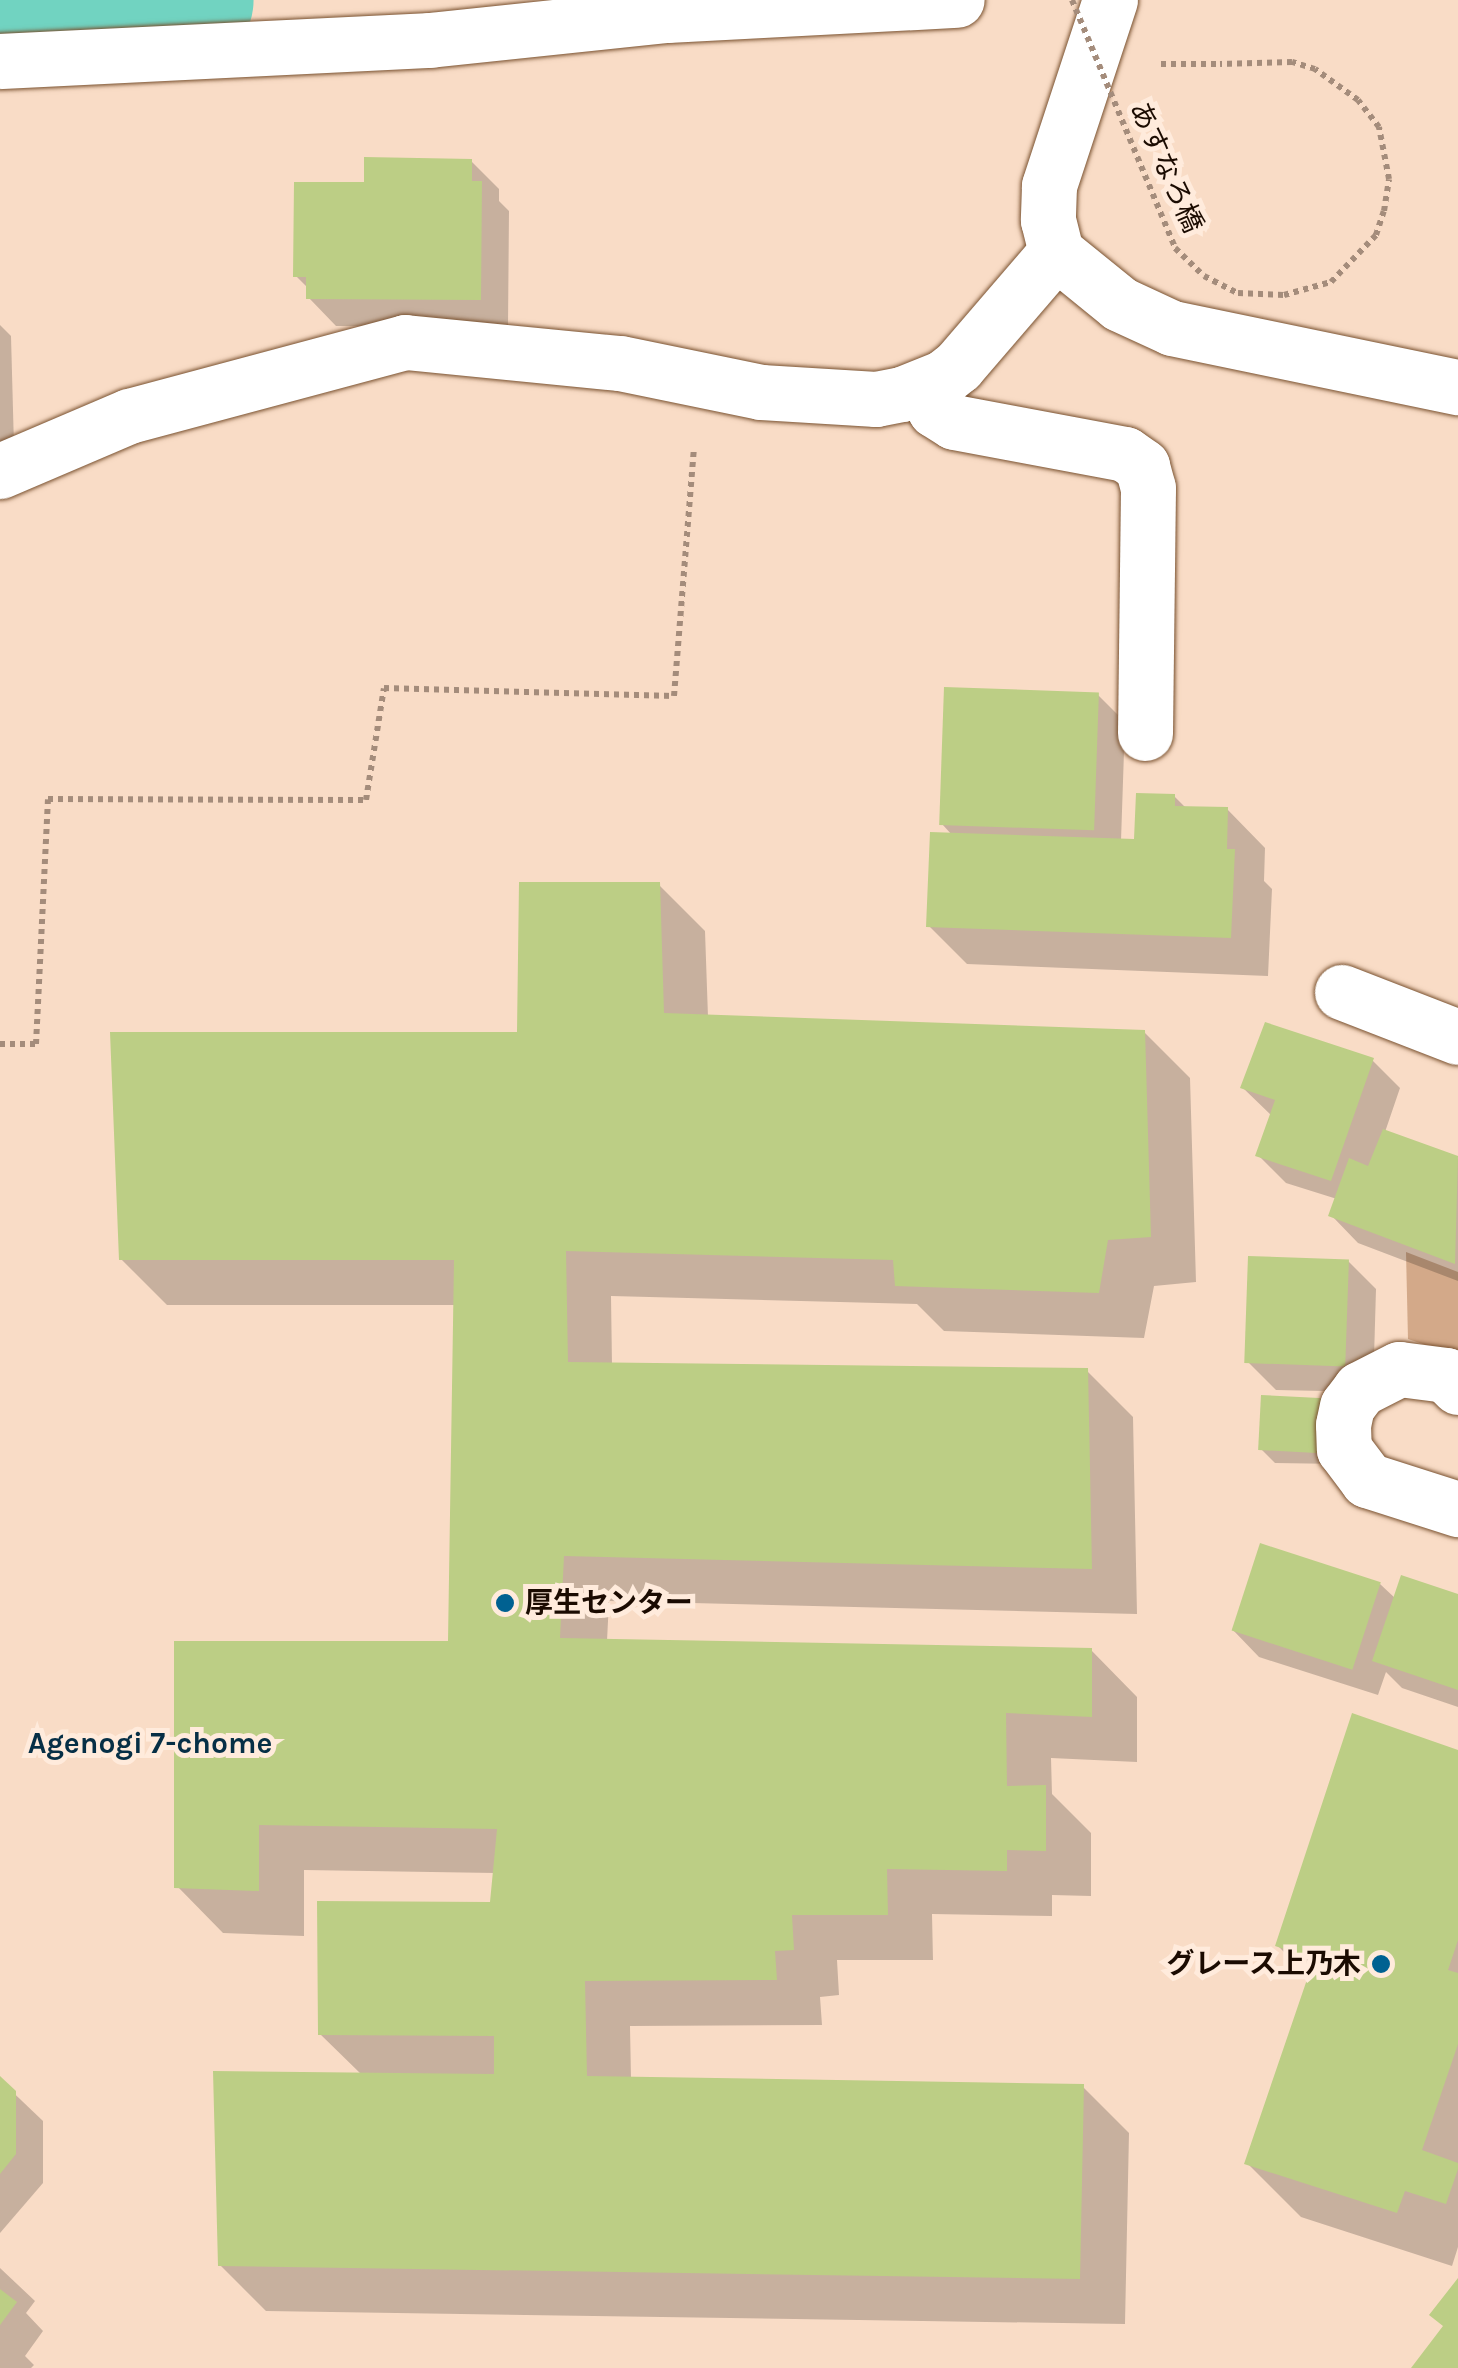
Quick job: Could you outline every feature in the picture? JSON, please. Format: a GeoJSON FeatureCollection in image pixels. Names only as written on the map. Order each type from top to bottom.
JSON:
{"type":"FeatureCollection","features":[{"type":"Feature","properties":{"kind":"street"},"geometry":{"type":"LineString","coordinates":[[0,61],[429,40],[667,15],[957,0]]}},
{"type":"Feature","properties":{"kind":"street"},"geometry":{"type":"LineString","coordinates":[[1110,0],[1049,186],[1048,220],[1056,252],[1120,304],[1172,328],[1458,387]]}},
{"type":"Feature","properties":{"kind":"street"},"geometry":{"type":"LineString","coordinates":[[0,471],[129,416],[405,342],[620,363],[761,392],[876,400],[923,388],[958,366],[1056,252]]}},
{"type":"Feature","properties":{"kind":"street"},"geometry":{"type":"LineString","coordinates":[[923,388],[935,410],[954,422],[1126,454],[1142,466],[1148,488],[1144,733]]}},
{"type":"Feature","properties":{"kind":"street"},"geometry":{"type":"LineString","coordinates":[[1342,992],[1458,1037]]}},
{"type":"Feature","properties":{"kind":"street"},"geometry":{"type":"LineString","coordinates":[[1458,1387],[1446,1374],[1399,1369],[1360,1389],[1347,1406],[1343,1425],[1344,1449],[1367,1480],[1458,1509]]}},
{"type":"Feature","properties":{"kind":"path","name":"あすなろ橋"},"geometry":{"type":"LineString","coordinates":[[1072,0],[1176,248],[1204,276],[1238,293],[1306,293],[1331,282],[1376,236],[1384,211],[1388,180],[1379,127],[1358,100],[1315,69],[1292,62],[1220,64]]}},
{"type":"Feature","properties":{"kind":"path"},"geometry":{"type":"LineString","coordinates":[[0,1044],[36,1044],[48,799],[366,800],[384,688],[674,696],[694,446],[752,414],[761,392]]}},
{"type":"Feature","properties":{"kind":"shaded area"},"geometry":{"type":"Polygon","coordinates":[[[1406,1252],[1458,1272],[1458,1356],[1408,1339],[1406,1252]]]}},
{"type":"Feature","properties":{"kind":"building"},"geometry":{"type":"Polygon","coordinates":[[[364,157],[472,159],[472,181],[482,181],[481,300],[306,299],[306,277],[293,277],[294,182],[364,182],[364,157]]]}},
{"type":"Feature","properties":{"kind":"building"},"geometry":{"type":"Polygon","coordinates":[[[944,687],[1099,692],[1094,830],[939,825],[944,687]]]}},
{"type":"Feature","properties":{"kind":"building"},"geometry":{"type":"Polygon","coordinates":[[[1136,793],[1175,794],[1175,806],[1228,807],[1227,849],[1235,849],[1231,938],[926,927],[930,832],[1134,839],[1136,793]]]}},
{"type":"Feature","properties":{"kind":"building","name":"厚生センター"},"geometry":{"type":"Polygon","coordinates":[[[519,882],[660,882],[664,1013],[1145,1030],[1151,1237],[1108,1240],[1099,1293],[895,1286],[893,1260],[566,1251],[568,1362],[1088,1368],[1092,1569],[564,1556],[560,1638],[1092,1648],[1092,1717],[1006,1713],[1007,1786],[1046,1785],[1046,1851],[1007,1850],[1007,1871],[887,1869],[888,1915],[792,1915],[794,1950],[775,1951],[777,1980],[585,1981],[587,2076],[1084,2084],[1080,2279],[218,2266],[213,2071],[494,2074],[494,2036],[318,2035],[317,1901],[490,1902],[497,1829],[259,1825],[259,1891],[174,1888],[174,1641],[448,1641],[454,1260],[119,1260],[110,1032],[517,1032],[519,882]]]}},
{"type":"Feature","properties":{"kind":"building"},"geometry":{"type":"Polygon","coordinates":[[[1265,1022],[1374,1058],[1331,1181],[1255,1156],[1275,1100],[1240,1088],[1265,1022]]]}},
{"type":"Feature","properties":{"kind":"building"},"geometry":{"type":"Polygon","coordinates":[[[1383,1129],[1458,1156],[1455,1264],[1328,1216],[1349,1158],[1368,1166],[1383,1129]]]}},
{"type":"Feature","properties":{"kind":"building"},"geometry":{"type":"Polygon","coordinates":[[[1248,1256],[1349,1260],[1345,1366],[1244,1363],[1248,1256]]]}},
{"type":"Feature","properties":{"kind":"building"},"geometry":{"type":"Polygon","coordinates":[[[1261,1395],[1329,1399],[1326,1453],[1258,1450],[1261,1395]]]}},
{"type":"Feature","properties":{"kind":"building"},"geometry":{"type":"Polygon","coordinates":[[[1260,1543],[1381,1582],[1352,1670],[1232,1630],[1260,1543]]]}},
{"type":"Feature","properties":{"kind":"building"},"geometry":{"type":"Polygon","coordinates":[[[1401,1575],[1458,1594],[1458,1690],[1372,1661],[1401,1575]]]}},
{"type":"Feature","properties":{"kind":"building","name":"グレース上乃木"},"geometry":{"type":"Polygon","coordinates":[[[1352,1713],[1458,1750],[1458,1940],[1448,1970],[1458,1973],[1458,2044],[1422,2150],[1458,2163],[1458,2169],[1446,2204],[1405,2191],[1397,2213],[1244,2164],[1314,1959],[1275,1946],[1352,1713]]]}},
{"type":"Feature","properties":{"kind":"building"},"geometry":{"type":"Polygon","coordinates":[[[0,2076],[16,2091],[16,2154],[0,2174],[0,2076]]]}},
{"type":"Feature","properties":{"kind":"building"},"geometry":{"type":"Polygon","coordinates":[[[1458,2278],[1458,2368],[1411,2368],[1443,2326],[1429,2315],[1458,2278]]]}},
{"type":"Feature","properties":{"kind":"building"},"geometry":{"type":"Polygon","coordinates":[[[0,2289],[17,2302],[0,2325],[0,2289]]]}},
{"type":"Feature","properties":{"kind":"waterway"},"geometry":{"type":"LineString","coordinates":[[0,13],[184,0]]}},
{"type":"Feature","properties":{"kind":"place","name":"厚生センター"},"geometry":{"type":"Point","coordinates":[505,1603]}},
{"type":"Feature","properties":{"kind":"place","name":"グレース上乃木"},"geometry":{"type":"Point","coordinates":[1381,1964]}},
{"type":"Feature","properties":{"kind":"district","name":"Agenogi 7-chome"},"geometry":{"type":"Point","coordinates":[150,1743]}}]}
